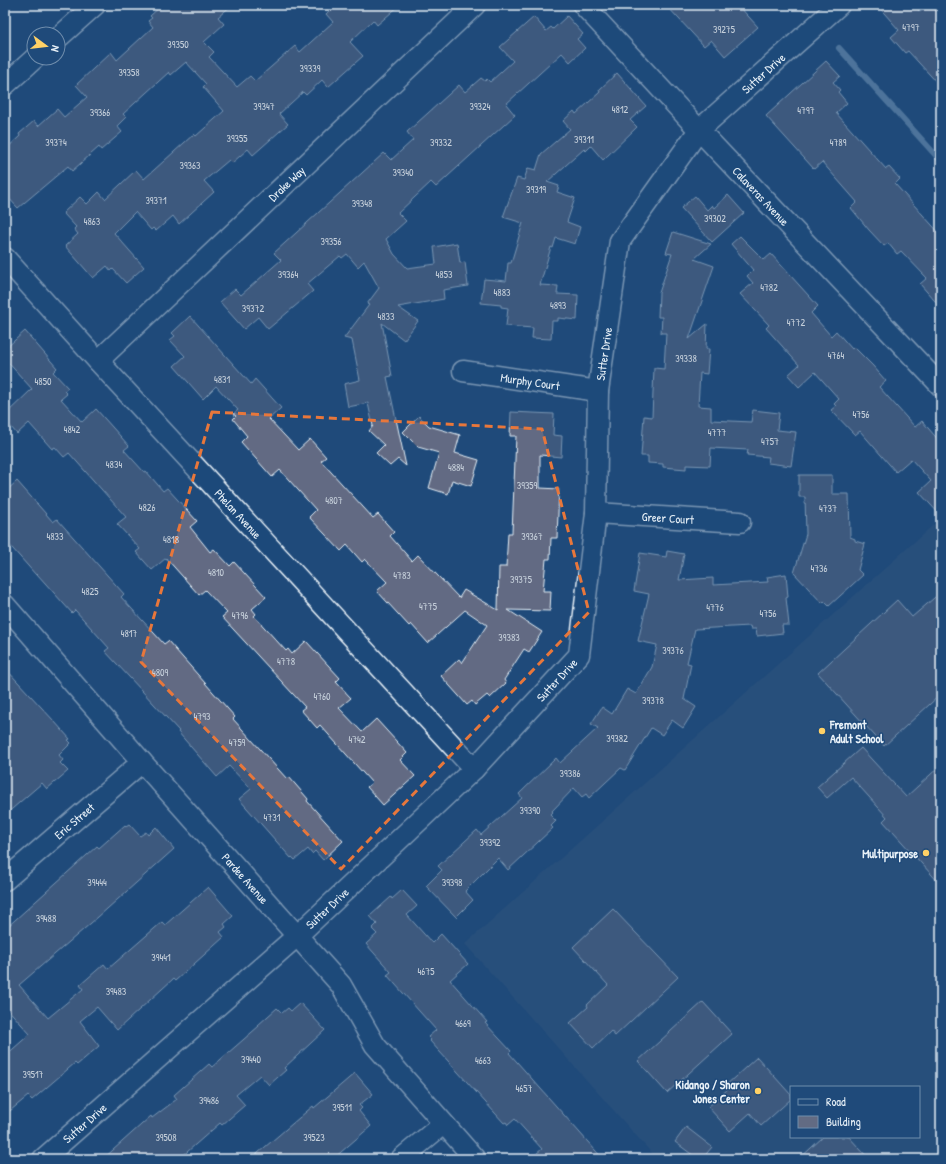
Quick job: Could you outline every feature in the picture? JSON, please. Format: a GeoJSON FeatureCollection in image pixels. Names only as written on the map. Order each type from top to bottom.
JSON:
{"type":"FeatureCollection","features":[{"type":"Feature","properties":{"kind":"street"},"geometry":{"type":"LineString","coordinates":[[66,31],[94,5]]}},
{"type":"Feature","properties":{"kind":"street","name":"Drake Way"},"geometry":{"type":"LineString","coordinates":[[98,361],[475,5]]}},
{"type":"Feature","properties":{"kind":"street","name":"Calaveras Avenue"},"geometry":{"type":"LineString","coordinates":[[583,5],[941,386]]}},
{"type":"Feature","properties":{"kind":"street","name":"Sutter Drive"},"geometry":{"type":"LineString","coordinates":[[43,1159],[297,936],[474,769],[579,655],[596,513],[598,391],[620,241],[699,130],[839,5]]}},
{"type":"Feature","properties":{"kind":"street"},"geometry":{"type":"LineString","coordinates":[[5,85],[26,66]]}},
{"type":"Feature","properties":{"kind":"street","name":"Phelan Avenue"},"geometry":{"type":"LineString","coordinates":[[5,258],[474,769]]}},
{"type":"Feature","properties":{"kind":"street","name":"Murphy Court"},"geometry":{"type":"LineString","coordinates":[[462,371],[598,391]]}},
{"type":"Feature","properties":{"kind":"street","name":"Greer Court"},"geometry":{"type":"LineString","coordinates":[[596,513],[740,522]]}},
{"type":"Feature","properties":{"kind":"street","name":"Pardee Avenue"},"geometry":{"type":"LineString","coordinates":[[5,605],[142,762],[341,985],[376,1044],[443,1124],[475,1159]]}},
{"type":"Feature","properties":{"kind":"street","name":"Eric Street"},"geometry":{"type":"LineString","coordinates":[[5,880],[142,762]]}},
{"type":"Feature","properties":{"kind":"street"},"geometry":{"type":"LineString","coordinates":[[401,1159],[443,1124]]}},
{"type":"Feature","properties":{"kind":"highlighted area"},"geometry":{"type":"Polygon","coordinates":[[[212,412],[542,429],[589,612],[341,869],[141,662],[212,412]]]}},
{"type":"Feature","properties":{"kind":"shaded area","name":"Fremont Adult School"},"geometry":{"type":"Polygon","coordinates":[[[941,518],[941,1159],[657,1159],[465,944],[941,518]]]}},
{"type":"Feature","properties":{"kind":"building"},"geometry":{"type":"Polygon","coordinates":[[[162,5],[232,5],[218,17],[224,24],[204,42],[214,52],[209,57],[237,87],[250,76],[255,81],[295,46],[300,52],[333,22],[326,14],[335,5],[400,5],[377,25],[373,20],[350,42],[363,56],[328,87],[322,80],[306,95],[303,92],[279,114],[288,124],[253,155],[248,149],[232,163],[229,160],[204,181],[214,192],[179,224],[173,216],[156,231],[153,228],[151,230],[135,212],[114,233],[144,267],[126,283],[113,269],[111,271],[107,266],[93,278],[65,246],[78,234],[74,229],[76,227],[63,213],[80,197],[87,204],[99,192],[105,199],[136,170],[144,179],[194,134],[196,136],[224,111],[203,87],[206,84],[186,62],[171,75],[169,72],[123,114],[126,117],[117,126],[122,132],[101,150],[99,147],[72,171],[68,166],[18,208],[5,194],[5,150],[20,136],[19,134],[34,121],[38,126],[57,109],[64,117],[87,97],[76,85],[111,52],[117,60],[153,27],[148,21],[152,18],[150,16],[162,5]]]}},
{"type":"Feature","properties":{"kind":"building"},"geometry":{"type":"Polygon","coordinates":[[[666,5],[738,5],[758,27],[725,56],[711,40],[704,46],[666,5]]]}},
{"type":"Feature","properties":{"kind":"building"},"geometry":{"type":"Polygon","coordinates":[[[877,5],[914,5],[920,12],[928,5],[941,5],[941,87],[908,51],[905,53],[891,37],[899,30],[877,5]]]}},
{"type":"Feature","properties":{"kind":"building"},"geometry":{"type":"Polygon","coordinates":[[[567,16],[583,34],[577,39],[585,48],[570,62],[562,53],[506,104],[515,115],[436,187],[431,182],[398,213],[406,221],[386,239],[394,254],[407,268],[436,264],[434,247],[457,243],[460,263],[465,262],[468,286],[443,290],[444,299],[398,307],[418,321],[404,340],[382,323],[392,376],[387,377],[406,466],[398,459],[390,466],[376,453],[384,445],[369,431],[373,426],[368,403],[348,407],[344,384],[360,380],[352,340],[344,338],[369,305],[367,304],[379,288],[364,261],[358,267],[347,254],[342,258],[340,256],[307,284],[313,291],[268,329],[258,317],[244,329],[220,302],[235,289],[241,295],[281,260],[274,253],[384,153],[391,160],[413,140],[407,132],[459,85],[465,92],[481,78],[485,81],[487,79],[490,82],[513,61],[500,47],[534,17],[546,31],[551,27],[553,29],[567,16]]]}},
{"type":"Feature","properties":{"kind":"building"},"geometry":{"type":"Polygon","coordinates":[[[826,61],[840,76],[833,82],[840,90],[838,92],[847,103],[836,113],[886,169],[889,167],[900,179],[895,184],[941,235],[941,308],[920,284],[927,278],[901,251],[897,254],[888,243],[884,246],[869,230],[851,208],[857,202],[822,162],[814,169],[766,116],[826,61]]]}},
{"type":"Feature","properties":{"kind":"building"},"geometry":{"type":"Polygon","coordinates":[[[617,73],[646,106],[630,120],[637,127],[603,160],[591,146],[586,151],[584,149],[547,182],[559,186],[557,192],[575,198],[567,222],[580,227],[575,244],[556,238],[553,248],[551,247],[540,285],[558,286],[557,294],[578,295],[577,320],[558,318],[558,321],[552,321],[551,339],[532,338],[533,328],[506,326],[508,308],[501,307],[501,305],[481,303],[484,279],[506,281],[508,263],[511,263],[523,223],[503,217],[517,178],[524,180],[528,168],[536,170],[541,154],[570,129],[563,121],[574,111],[576,114],[600,92],[599,90],[617,73]]]}},
{"type":"Feature","properties":{"kind":"building"},"geometry":{"type":"Polygon","coordinates":[[[728,195],[744,213],[712,242],[681,208],[695,196],[707,210],[712,205],[714,208],[728,195]]]}},
{"type":"Feature","properties":{"kind":"building"},"geometry":{"type":"Polygon","coordinates":[[[673,232],[711,244],[694,259],[714,266],[689,339],[707,324],[706,349],[709,349],[707,374],[700,373],[698,406],[711,407],[711,420],[751,422],[753,410],[779,413],[777,430],[796,432],[791,466],[768,463],[769,457],[747,455],[748,450],[711,448],[710,466],[686,465],[686,469],[663,467],[663,464],[648,463],[648,456],[641,456],[644,416],[652,417],[654,368],[664,369],[666,333],[661,333],[662,317],[658,317],[659,293],[672,254],[666,253],[673,232]]]}},
{"type":"Feature","properties":{"kind":"building"},"geometry":{"type":"Polygon","coordinates":[[[740,236],[764,260],[771,254],[818,306],[811,313],[831,336],[836,331],[852,349],[854,347],[886,381],[879,387],[915,427],[922,421],[941,443],[941,516],[919,492],[931,481],[911,459],[896,472],[860,431],[855,435],[831,410],[836,406],[834,404],[839,399],[815,372],[799,387],[788,375],[799,365],[766,328],[769,325],[740,294],[753,283],[747,276],[753,270],[731,244],[740,236]]]}},
{"type":"Feature","properties":{"kind":"building"},"geometry":{"type":"Polygon","coordinates":[[[190,316],[251,384],[255,379],[281,408],[269,419],[298,450],[310,439],[326,457],[321,461],[373,518],[378,514],[394,532],[390,536],[412,561],[418,555],[459,598],[464,590],[498,610],[499,567],[506,567],[508,533],[512,533],[516,436],[510,436],[511,412],[554,414],[553,435],[562,436],[561,457],[540,455],[540,488],[559,489],[557,538],[551,538],[550,559],[546,559],[543,591],[551,591],[550,611],[508,610],[542,632],[529,652],[524,649],[504,680],[506,683],[490,698],[487,695],[475,705],[472,701],[467,705],[441,676],[459,659],[462,663],[487,625],[465,610],[428,643],[411,624],[409,626],[377,591],[387,582],[365,559],[362,562],[347,545],[341,551],[309,517],[316,510],[280,470],[272,477],[241,442],[247,436],[233,419],[236,416],[233,414],[238,410],[216,386],[203,399],[174,366],[185,356],[170,340],[175,336],[172,333],[190,316]]]}},
{"type":"Feature","properties":{"kind":"building"},"geometry":{"type":"Polygon","coordinates":[[[25,331],[57,368],[53,372],[68,388],[64,391],[67,394],[61,399],[82,422],[96,409],[129,446],[124,450],[144,472],[146,471],[163,491],[167,488],[197,521],[190,527],[210,552],[214,549],[230,566],[234,562],[266,597],[252,609],[256,614],[254,616],[286,651],[288,649],[292,654],[306,641],[340,678],[336,682],[351,698],[339,708],[362,732],[376,719],[407,753],[400,760],[415,776],[383,805],[367,787],[372,783],[320,725],[317,728],[301,710],[305,707],[222,617],[227,613],[205,590],[199,595],[166,558],[152,570],[136,552],[140,549],[117,524],[126,517],[69,453],[64,457],[55,447],[52,449],[29,423],[17,434],[5,420],[5,415],[32,389],[5,359],[5,349],[25,331]]]}},
{"type":"Feature","properties":{"kind":"building"},"geometry":{"type":"Polygon","coordinates":[[[419,416],[429,426],[460,435],[455,453],[479,460],[471,486],[452,480],[448,494],[429,488],[439,453],[418,447],[403,432],[419,416]]]}},
{"type":"Feature","properties":{"kind":"building"},"geometry":{"type":"Polygon","coordinates":[[[799,475],[832,475],[832,494],[849,494],[850,537],[855,539],[855,541],[865,544],[858,570],[863,575],[829,606],[824,601],[822,603],[794,573],[806,534],[805,497],[799,497],[799,475]]]}},
{"type":"Feature","properties":{"kind":"building"},"geometry":{"type":"Polygon","coordinates":[[[17,481],[53,522],[57,519],[124,594],[121,597],[164,644],[168,641],[235,717],[233,719],[287,779],[289,777],[308,799],[307,801],[343,841],[323,860],[315,851],[312,854],[308,849],[295,860],[292,857],[291,858],[239,799],[251,789],[229,766],[217,777],[178,732],[179,731],[105,651],[109,648],[75,610],[72,613],[5,540],[5,492],[17,481]]]}},
{"type":"Feature","properties":{"kind":"building"},"geometry":{"type":"Polygon","coordinates":[[[667,551],[684,554],[679,580],[713,578],[713,585],[768,582],[767,577],[786,574],[788,597],[786,598],[789,625],[782,625],[783,633],[757,636],[756,629],[751,629],[750,626],[695,629],[687,663],[691,664],[684,699],[696,707],[683,728],[672,720],[662,735],[651,728],[625,770],[621,768],[589,798],[586,794],[582,797],[574,788],[552,811],[553,812],[550,815],[556,821],[551,826],[553,828],[508,870],[498,858],[465,891],[473,900],[456,917],[426,886],[442,870],[438,866],[477,830],[481,835],[522,798],[519,794],[556,758],[560,763],[598,728],[591,724],[602,707],[612,714],[627,689],[636,694],[652,667],[657,645],[638,641],[649,594],[634,591],[640,553],[666,557],[667,551]]]}},
{"type":"Feature","properties":{"kind":"building"},"geometry":{"type":"Polygon","coordinates":[[[941,592],[941,694],[884,746],[818,673],[897,600],[912,617],[941,592]]]}},
{"type":"Feature","properties":{"kind":"building"},"geometry":{"type":"Polygon","coordinates":[[[5,668],[70,739],[68,740],[71,743],[59,755],[63,760],[60,763],[68,771],[47,789],[42,783],[5,815],[5,668]]]}},
{"type":"Feature","properties":{"kind":"building","name":"Multipurpose"},"geometry":{"type":"Polygon","coordinates":[[[861,748],[906,797],[941,765],[941,885],[883,821],[887,817],[851,777],[827,798],[817,787],[861,748]]]}},
{"type":"Feature","properties":{"kind":"building"},"geometry":{"type":"Polygon","coordinates":[[[129,824],[140,836],[146,832],[148,835],[156,827],[174,849],[19,985],[48,1018],[83,989],[80,985],[104,964],[108,969],[162,922],[165,925],[208,887],[233,916],[224,924],[226,927],[220,932],[224,937],[175,981],[173,979],[117,1030],[97,1007],[80,1021],[99,1046],[77,1065],[75,1063],[32,1100],[28,1096],[5,1115],[5,1056],[30,1034],[5,1006],[5,929],[97,846],[99,848],[125,825],[126,826],[129,824]]]}},
{"type":"Feature","properties":{"kind":"building"},"geometry":{"type":"Polygon","coordinates":[[[402,890],[417,906],[407,915],[432,943],[441,934],[468,964],[450,980],[487,1022],[485,1023],[511,1051],[509,1053],[603,1159],[530,1159],[542,1149],[515,1119],[508,1125],[506,1122],[504,1123],[430,1041],[431,1040],[428,1037],[436,1030],[387,975],[391,972],[366,944],[377,934],[372,929],[377,924],[370,916],[391,897],[392,899],[402,890]]]}},
{"type":"Feature","properties":{"kind":"building"},"geometry":{"type":"Polygon","coordinates":[[[613,909],[678,977],[615,1036],[611,1031],[593,1048],[570,1023],[588,1007],[587,1005],[608,985],[573,947],[613,909]]]}},
{"type":"Feature","properties":{"kind":"building"},"geometry":{"type":"Polygon","coordinates":[[[703,1002],[732,1034],[667,1093],[638,1061],[703,1002]]]}},
{"type":"Feature","properties":{"kind":"building"},"geometry":{"type":"Polygon","coordinates":[[[300,1003],[325,1030],[284,1068],[286,1070],[269,1085],[260,1075],[236,1095],[245,1105],[222,1125],[220,1123],[179,1159],[103,1159],[151,1116],[152,1118],[177,1099],[174,1095],[209,1064],[212,1067],[259,1026],[258,1025],[277,1008],[282,1013],[288,1008],[291,1011],[300,1003]]]}},
{"type":"Feature","properties":{"kind":"building","name":"Kidango / Sharon Jones Center"},"geometry":{"type":"Polygon","coordinates":[[[757,1057],[790,1094],[790,1100],[761,1126],[750,1113],[730,1131],[708,1107],[728,1089],[725,1086],[757,1057]]]}},
{"type":"Feature","properties":{"kind":"building"},"geometry":{"type":"Polygon","coordinates":[[[355,1073],[373,1094],[359,1105],[362,1108],[359,1111],[371,1126],[333,1159],[251,1159],[313,1106],[314,1108],[355,1073]]]}},
{"type":"Feature","properties":{"kind":"building"},"geometry":{"type":"Polygon","coordinates":[[[686,1127],[712,1147],[702,1159],[698,1159],[675,1142],[686,1127]]]}},
{"type":"Feature","properties":{"kind":"building"},"geometry":{"type":"Polygon","coordinates":[[[822,1138],[850,1138],[869,1159],[799,1159],[822,1138]]]}},
{"type":"Feature","properties":{"kind":"waterway"},"geometry":{"type":"LineString","coordinates":[[839,48],[941,161]]}},
{"type":"Feature","properties":{"kind":"place","name":"Fremont Adult School"},"geometry":{"type":"Point","coordinates":[822,731]}},
{"type":"Feature","properties":{"kind":"place","name":"Multipurpose"},"geometry":{"type":"Point","coordinates":[926,853]}},
{"type":"Feature","properties":{"kind":"place","name":"Kidango / Sharon Jones Center"},"geometry":{"type":"Point","coordinates":[758,1091]}}]}
